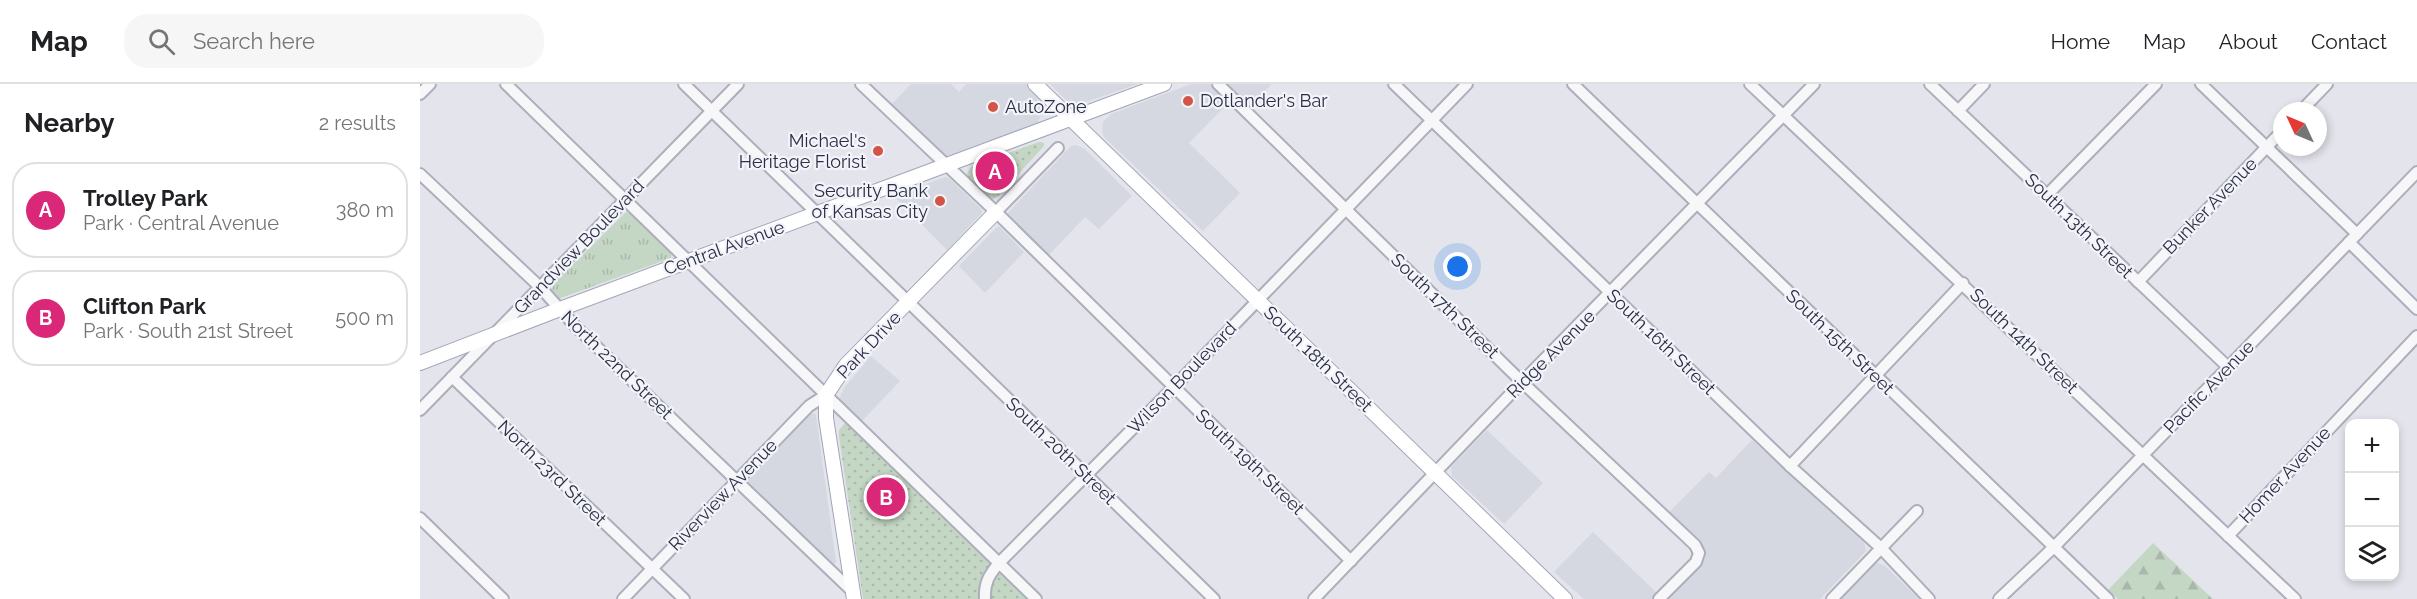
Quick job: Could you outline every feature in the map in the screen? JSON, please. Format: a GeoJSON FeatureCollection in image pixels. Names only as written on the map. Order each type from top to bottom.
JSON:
{"type":"FeatureCollection","features":[{"type":"Feature","properties":{"kind":"main road","name":"South 18th Street"},"geometry":{"type":"LineString","coordinates":[[1035,84],[1565,599]]}},
{"type":"Feature","properties":{"kind":"main road","name":"Central Avenue"},"geometry":{"type":"LineString","coordinates":[[420,363],[1164,84]]}},
{"type":"Feature","properties":{"kind":"main road","name":"Park Drive"},"geometry":{"type":"LineString","coordinates":[[853,595],[826,418],[826,395],[846,365],[996,212]]}},
{"type":"Feature","properties":{"kind":"street"},"geometry":{"type":"LineString","coordinates":[[420,94],[430,84]]}},
{"type":"Feature","properties":{"kind":"street"},"geometry":{"type":"LineString","coordinates":[[506,84],[1036,599]]}},
{"type":"Feature","properties":{"kind":"street","name":"South 20th Street"},"geometry":{"type":"LineString","coordinates":[[684,84],[1214,599]]}},
{"type":"Feature","properties":{"kind":"street","name":"Grandview Boulevard"},"geometry":{"type":"LineString","coordinates":[[420,410],[738,84]]}},
{"type":"Feature","properties":{"kind":"street","name":"South 19th Street"},"geometry":{"type":"LineString","coordinates":[[861,84],[996,212],[1351,561]]}},
{"type":"Feature","properties":{"kind":"street","name":"South 17th Street"},"geometry":{"type":"LineString","coordinates":[[1218,84],[1522,382],[1695,545],[1700,553],[1696,562],[1659,599]]}},
{"type":"Feature","properties":{"kind":"street","name":"South 16th Street"},"geometry":{"type":"LineString","coordinates":[[1394,84],[1790,466],[1881,548],[1929,599]]}},
{"type":"Feature","properties":{"kind":"street","name":"Wilson Boulevard"},"geometry":{"type":"LineString","coordinates":[[985,599],[984,588],[988,576],[999,563],[1173,388],[1467,84]]}},
{"type":"Feature","properties":{"kind":"street","name":"South 15th Street"},"geometry":{"type":"LineString","coordinates":[[1573,84],[2108,599]]}},
{"type":"Feature","properties":{"kind":"street","name":"South 14th Street"},"geometry":{"type":"LineString","coordinates":[[1750,84],[2295,599]]}},
{"type":"Feature","properties":{"kind":"street","name":"Ridge Avenue"},"geometry":{"type":"LineString","coordinates":[[1314,599],[1522,382],[1611,294],[1814,84]]}},
{"type":"Feature","properties":{"kind":"street","name":"South 13th Street"},"geometry":{"type":"LineString","coordinates":[[1930,84],[2228,367]]}},
{"type":"Feature","properties":{"kind":"street"},"geometry":{"type":"LineString","coordinates":[[1958,111],[1984,84]]}},
{"type":"Feature","properties":{"kind":"street"},"geometry":{"type":"LineString","coordinates":[[2047,195],[2156,84]]}},
{"type":"Feature","properties":{"kind":"street"},"geometry":{"type":"LineString","coordinates":[[2200,84],[2357,234]]}},
{"type":"Feature","properties":{"kind":"street"},"geometry":{"type":"LineString","coordinates":[[2310,102],[2327,84]]}},
{"type":"Feature","properties":{"kind":"street","name":"Bunker Avenue"},"geometry":{"type":"LineString","coordinates":[[2138,282],[2273,140]]}},
{"type":"Feature","properties":{"kind":"street","name":"Park Drive"},"geometry":{"type":"LineString","coordinates":[[996,212],[1058,148]]}},
{"type":"Feature","properties":{"kind":"street","name":"Pacific Avenue"},"geometry":{"type":"LineString","coordinates":[[1998,599],[2054,547],[2417,172]]}},
{"type":"Feature","properties":{"kind":"street","name":"North 22nd Street"},"geometry":{"type":"LineString","coordinates":[[420,174],[540,287],[853,595]]}},
{"type":"Feature","properties":{"kind":"street"},"geometry":{"type":"LineString","coordinates":[[2349,242],[2417,309]]}},
{"type":"Feature","properties":{"kind":"street"},"geometry":{"type":"LineString","coordinates":[[1790,466],[1963,283]]}},
{"type":"Feature","properties":{"kind":"street","name":"Homer Avenue"},"geometry":{"type":"LineString","coordinates":[[2228,536],[2417,336]]}},
{"type":"Feature","properties":{"kind":"street","name":"North 23rd Street"},"geometry":{"type":"LineString","coordinates":[[452,377],[684,599]]}},
{"type":"Feature","properties":{"kind":"street","name":"Riverview Avenue"},"geometry":{"type":"LineString","coordinates":[[623,599],[809,406],[826,395]]}},
{"type":"Feature","properties":{"kind":"street"},"geometry":{"type":"LineString","coordinates":[[1832,599],[1917,511]]}},
{"type":"Feature","properties":{"kind":"street"},"geometry":{"type":"LineString","coordinates":[[420,518],[503,599]]}},
{"type":"Feature","properties":{"kind":"shaded area"},"geometry":{"type":"Polygon","coordinates":[[[911,84],[951,84],[959,92],[966,84],[1027,84],[1046,106],[1037,123],[947,156],[942,155],[891,105],[911,84]]]}},
{"type":"Feature","properties":{"kind":"shaded area"},"geometry":{"type":"Polygon","coordinates":[[[1050,84],[1138,84],[1080,104],[1067,101],[1050,84]]]}},
{"type":"Feature","properties":{"kind":"shaded area"},"geometry":{"type":"Polygon","coordinates":[[[1191,84],[1210,84],[1229,102],[1189,143],[1240,193],[1203,231],[1104,137],[1102,131],[1103,122],[1111,114],[1191,84]]]}},
{"type":"Feature","properties":{"kind":"shaded area"},"geometry":{"type":"Polygon","coordinates":[[[1226,84],[1270,84],[1271,85],[1249,107],[1226,84]]]}},
{"type":"Feature","properties":{"kind":"shaded area"},"geometry":{"type":"Polygon","coordinates":[[[1076,145],[1085,149],[1132,196],[1099,229],[1085,217],[1046,258],[1007,219],[1006,215],[1071,146],[1076,145]]]}},
{"type":"Feature","properties":{"kind":"shaded area"},"geometry":{"type":"Polygon","coordinates":[[[945,177],[950,179],[982,210],[982,213],[947,250],[894,196],[945,177]]]}},
{"type":"Feature","properties":{"kind":"shaded area"},"geometry":{"type":"Polygon","coordinates":[[[997,227],[1000,227],[1024,252],[985,293],[959,266],[997,227]]]}},
{"type":"Feature","properties":{"kind":"shaded area"},"geometry":{"type":"Polygon","coordinates":[[[871,356],[900,381],[860,423],[838,402],[844,388],[871,356]]]}},
{"type":"Feature","properties":{"kind":"shaded area"},"geometry":{"type":"Polygon","coordinates":[[[809,414],[816,415],[836,562],[831,565],[747,484],[747,480],[809,414]]]}},
{"type":"Feature","properties":{"kind":"shaded area"},"geometry":{"type":"Polygon","coordinates":[[[1487,430],[1543,483],[1504,524],[1452,476],[1451,467],[1487,430]]]}},
{"type":"Feature","properties":{"kind":"shaded area"},"geometry":{"type":"Polygon","coordinates":[[[1752,440],[1864,543],[1866,551],[1820,599],[1667,599],[1705,560],[1706,552],[1701,543],[1669,512],[1709,472],[1716,478],[1752,440]]]}},
{"type":"Feature","properties":{"kind":"shaded area"},"geometry":{"type":"Polygon","coordinates":[[[1593,532],[1658,594],[1653,599],[1584,599],[1554,572],[1593,532]]]}},
{"type":"Feature","properties":{"kind":"shaded area"},"geometry":{"type":"Polygon","coordinates":[[[1877,563],[1885,566],[1919,599],[1837,599],[1870,565],[1877,563]]]}},
{"type":"Feature","properties":{"kind":"green space"},"geometry":{"type":"Polygon","coordinates":[[[1039,142],[1044,143],[1044,146],[993,199],[989,198],[968,178],[967,173],[972,166],[1039,142]]]}},
{"type":"Feature","properties":{"kind":"green space"},"geometry":{"type":"Polygon","coordinates":[[[626,212],[635,216],[672,252],[671,258],[558,299],[551,291],[555,282],[626,212]]]}},
{"type":"Feature","properties":{"kind":"green space"},"geometry":{"type":"Polygon","coordinates":[[[845,423],[849,424],[1028,599],[863,599],[839,437],[839,430],[845,423]]]}},
{"type":"Feature","properties":{"kind":"green space"},"geometry":{"type":"Polygon","coordinates":[[[2153,543],[2213,599],[2118,599],[2108,590],[2153,543]]]}},
{"type":"Feature","properties":{"kind":"place","name":"Dotlander's Bar"},"geometry":{"type":"Point","coordinates":[1188,101]}},
{"type":"Feature","properties":{"kind":"place","name":"AutoZone"},"geometry":{"type":"Point","coordinates":[993,107]}},
{"type":"Feature","properties":{"kind":"place","name":"Michael's Heritage Florist"},"geometry":{"type":"Point","coordinates":[878,151]}},
{"type":"Feature","properties":{"kind":"place","name":"Trolley Park"},"geometry":{"type":"Point","coordinates":[995,171]}},
{"type":"Feature","properties":{"kind":"place","name":"Security Bank of Kansas City"},"geometry":{"type":"Point","coordinates":[940,201]}},
{"type":"Feature","properties":{"kind":"place","name":"Clifton Park"},"geometry":{"type":"Point","coordinates":[886,497]}}]}
